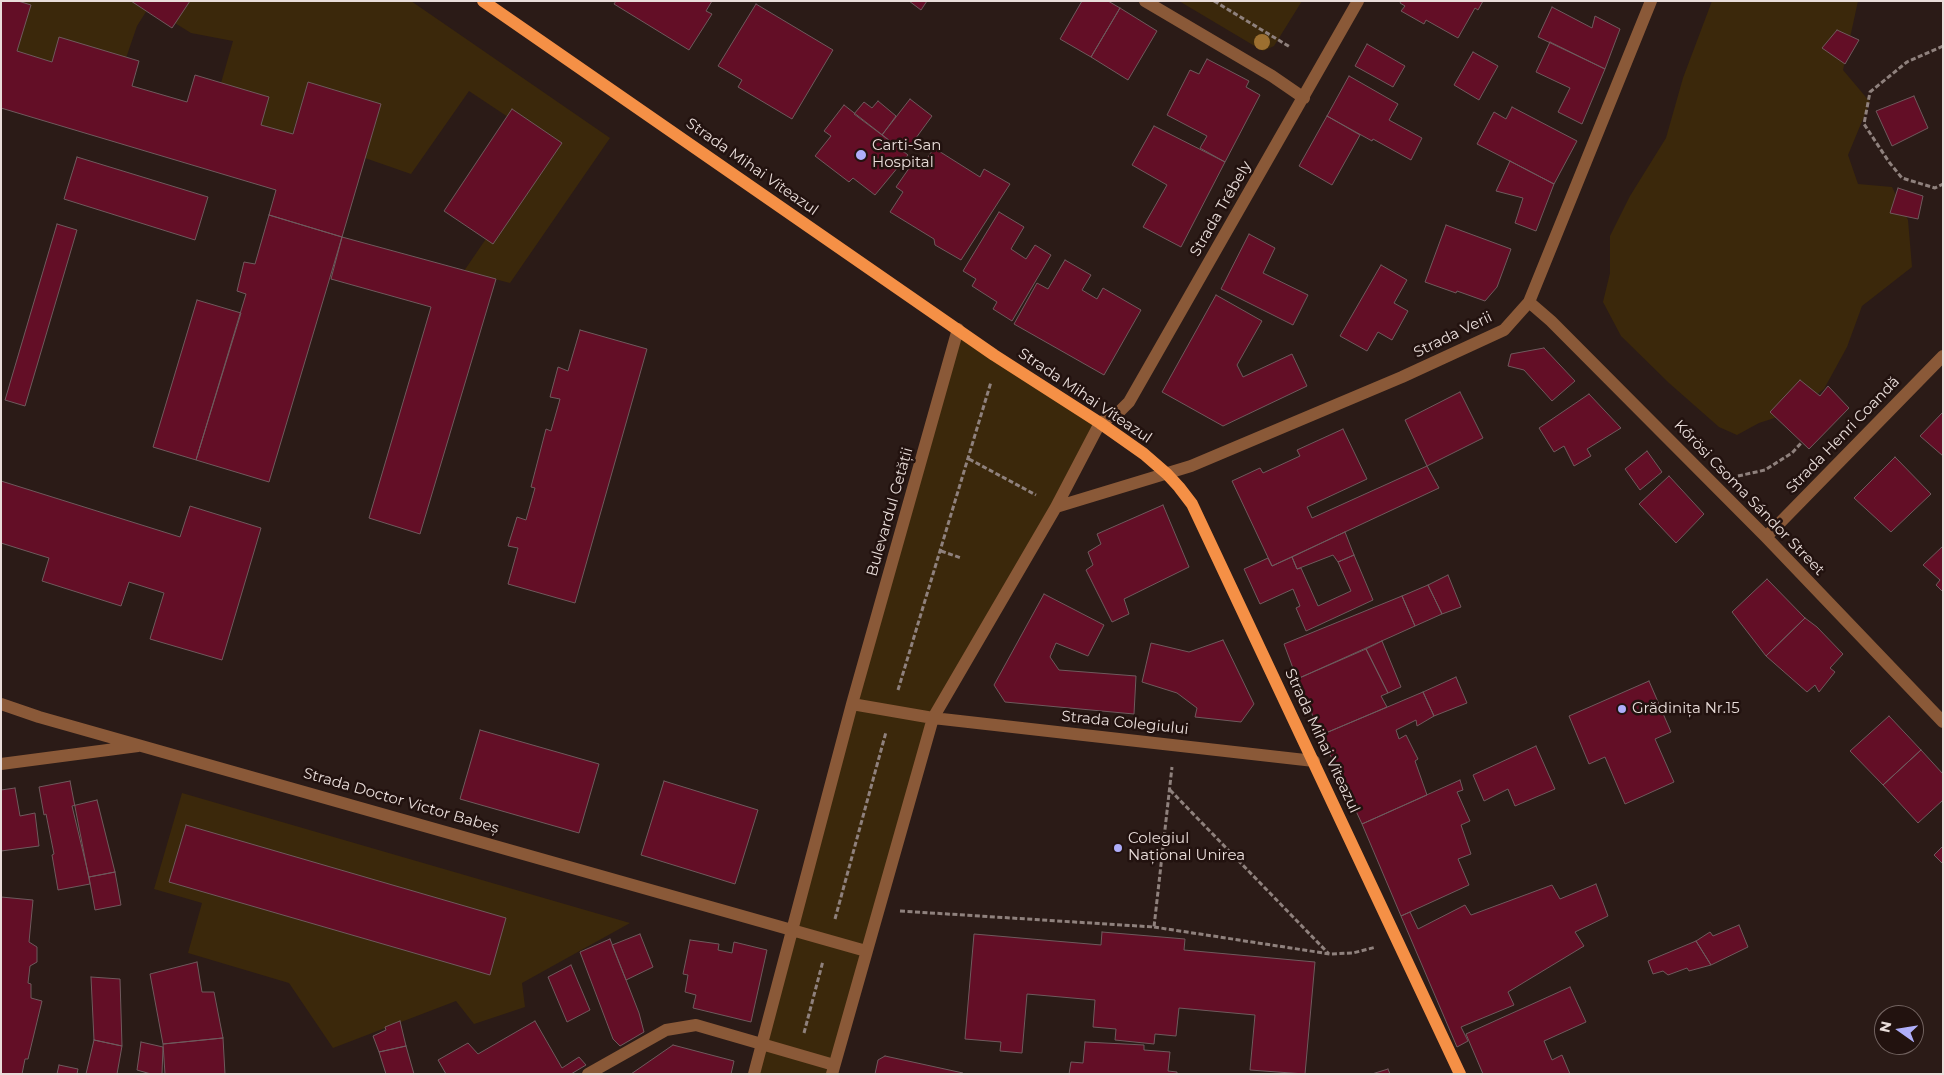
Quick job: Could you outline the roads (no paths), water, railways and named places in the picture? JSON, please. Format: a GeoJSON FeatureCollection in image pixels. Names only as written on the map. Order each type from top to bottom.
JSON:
{"type":"FeatureCollection","features":[{"type":"Feature","properties":{"kind":"main road","name":"Strada Mihai Viteazul"},"geometry":{"type":"LineString","coordinates":[[483,1],[1040,386],[1100,422],[1166,474],[1192,504],[1460,1074]]}},
{"type":"Feature","properties":{"kind":"street"},"geometry":{"type":"LineString","coordinates":[[1145,1],[1272,76],[1304,98]]}},
{"type":"Feature","properties":{"kind":"street","name":"Strada Trébely"},"geometry":{"type":"LineString","coordinates":[[1100,422],[1118,412],[1129,402],[1358,1]]}},
{"type":"Feature","properties":{"kind":"street","name":"Strada Verii"},"geometry":{"type":"LineString","coordinates":[[1166,474],[1203,462],[1476,344],[1504,330],[1529,302],[1651,1]]}},
{"type":"Feature","properties":{"kind":"street","name":"Kőrösi Csoma Sándor Street"},"geometry":{"type":"LineString","coordinates":[[1529,302],[1551,321],[1766,537],[1943,722]]}},
{"type":"Feature","properties":{"kind":"street","name":"Bulevardul Cetății"},"geometry":{"type":"LineString","coordinates":[[754,1074],[852,704],[958,329]]}},
{"type":"Feature","properties":{"kind":"street","name":"Strada Henri Coandă"},"geometry":{"type":"LineString","coordinates":[[1766,537],[1943,356]]}},
{"type":"Feature","properties":{"kind":"street"},"geometry":{"type":"LineString","coordinates":[[588,1074],[666,1030],[696,1025],[762,1044],[833,1069],[933,718],[1056,507],[1100,422]]}},
{"type":"Feature","properties":{"kind":"street"},"geometry":{"type":"LineString","coordinates":[[1056,507],[1166,474]]}},
{"type":"Feature","properties":{"kind":"street","name":"Strada Doctor Victor Babeș"},"geometry":{"type":"LineString","coordinates":[[1,704],[39,717],[144,745],[792,929]]}},
{"type":"Feature","properties":{"kind":"street"},"geometry":{"type":"LineString","coordinates":[[852,704],[933,718]]}},
{"type":"Feature","properties":{"kind":"street","name":"Strada Colegiului"},"geometry":{"type":"LineString","coordinates":[[933,718],[1314,761]]}},
{"type":"Feature","properties":{"kind":"street"},"geometry":{"type":"LineString","coordinates":[[1,764],[144,745]]}},
{"type":"Feature","properties":{"kind":"street"},"geometry":{"type":"LineString","coordinates":[[792,929],[866,950]]}},
{"type":"Feature","properties":{"kind":"place","name":"Carti-San Hospital"},"geometry":{"type":"Point","coordinates":[861,155]}},
{"type":"Feature","properties":{"kind":"place","name":"Grădinița Nr.15"},"geometry":{"type":"Point","coordinates":[1622,709]}},
{"type":"Feature","properties":{"kind":"place","name":"Colegiul Național Unirea"},"geometry":{"type":"Point","coordinates":[1118,848]}}]}
